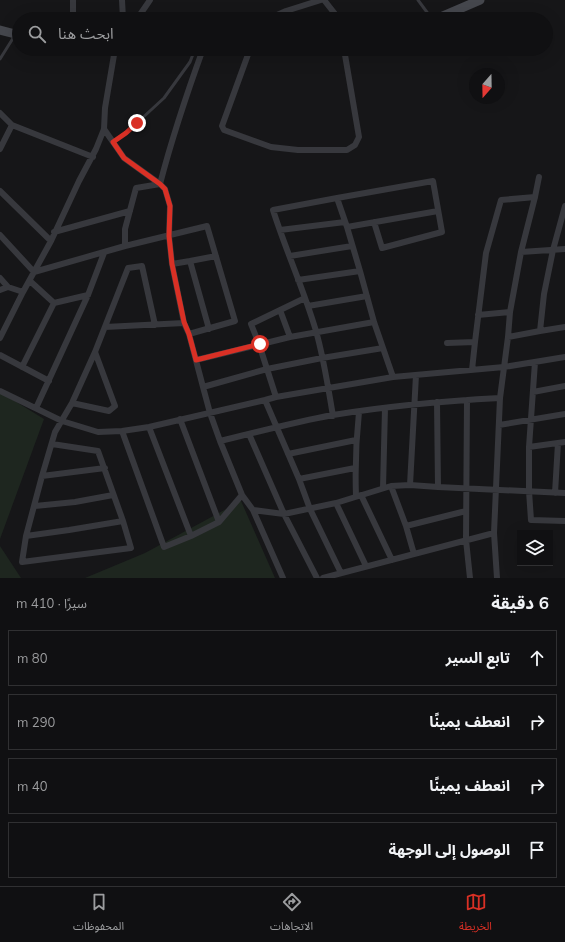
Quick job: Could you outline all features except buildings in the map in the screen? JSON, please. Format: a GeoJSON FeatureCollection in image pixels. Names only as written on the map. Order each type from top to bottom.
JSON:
{"type":"FeatureCollection","features":[{"type":"Feature","properties":{"kind":"street"},"geometry":{"type":"LineString","coordinates":[[73,0],[73,12]]}},
{"type":"Feature","properties":{"kind":"street"},"geometry":{"type":"LineString","coordinates":[[122,0],[122,12]]}},
{"type":"Feature","properties":{"kind":"street"},"geometry":{"type":"LineString","coordinates":[[142,12],[150,0]]}},
{"type":"Feature","properties":{"kind":"street"},"geometry":{"type":"LineString","coordinates":[[282,12],[321,0]]}},
{"type":"Feature","properties":{"kind":"street"},"geometry":{"type":"LineString","coordinates":[[324,0],[333,12]]}},
{"type":"Feature","properties":{"kind":"street"},"geometry":{"type":"LineString","coordinates":[[448,12],[460,5],[480,0]]}},
{"type":"Feature","properties":{"kind":"street"},"geometry":{"type":"LineString","coordinates":[[0,30],[12,34]]}},
{"type":"Feature","properties":{"kind":"street"},"geometry":{"type":"LineString","coordinates":[[0,338],[93,156],[104,130],[105,108],[114,56]]}},
{"type":"Feature","properties":{"kind":"street"},"geometry":{"type":"LineString","coordinates":[[160,184],[167,157],[201,56]]}},
{"type":"Feature","properties":{"kind":"street"},"geometry":{"type":"LineString","coordinates":[[247,56],[222,126],[224,130],[271,147],[298,150],[347,150],[355,145],[359,137],[345,56]]}},
{"type":"Feature","properties":{"kind":"street"},"geometry":{"type":"LineString","coordinates":[[0,113],[12,125],[93,156]]}},
{"type":"Feature","properties":{"kind":"street"},"geometry":{"type":"LineString","coordinates":[[0,149],[12,125]]}},
{"type":"Feature","properties":{"kind":"street"},"geometry":{"type":"LineString","coordinates":[[104,130],[124,158],[165,189],[170,206],[169,236],[172,264],[184,322],[189,334],[210,413],[242,495],[253,510],[283,578]]}},
{"type":"Feature","properties":{"kind":"street"},"geometry":{"type":"LineString","coordinates":[[497,578],[494,533],[500,398],[510,312],[520,252],[539,177]]}},
{"type":"Feature","properties":{"kind":"street"},"geometry":{"type":"LineString","coordinates":[[333,416],[316,332],[273,210],[433,182],[442,232],[382,248],[374,222]]}},
{"type":"Feature","properties":{"kind":"street"},"geometry":{"type":"LineString","coordinates":[[125,246],[125,229],[136,188],[160,184]]}},
{"type":"Feature","properties":{"kind":"street"},"geometry":{"type":"LineString","coordinates":[[0,191],[50,241]]}},
{"type":"Feature","properties":{"kind":"street"},"geometry":{"type":"LineString","coordinates":[[472,370],[474,342],[486,253],[501,200],[535,197]]}},
{"type":"Feature","properties":{"kind":"street"},"geometry":{"type":"LineString","coordinates":[[337,198],[374,322],[393,377]]}},
{"type":"Feature","properties":{"kind":"street"},"geometry":{"type":"LineString","coordinates":[[540,331],[544,294],[553,250],[565,206]]}},
{"type":"Feature","properties":{"kind":"street"},"geometry":{"type":"LineString","coordinates":[[54,232],[130,211]]}},
{"type":"Feature","properties":{"kind":"street"},"geometry":{"type":"LineString","coordinates":[[280,230],[374,222],[438,211]]}},
{"type":"Feature","properties":{"kind":"street"},"geometry":{"type":"LineString","coordinates":[[34,272],[125,246],[207,226],[235,321],[189,334]]}},
{"type":"Feature","properties":{"kind":"street"},"geometry":{"type":"LineString","coordinates":[[0,235],[34,272]]}},
{"type":"Feature","properties":{"kind":"street"},"geometry":{"type":"LineString","coordinates":[[290,256],[352,246]]}},
{"type":"Feature","properties":{"kind":"street"},"geometry":{"type":"LineString","coordinates":[[520,252],[565,249]]}},
{"type":"Feature","properties":{"kind":"street"},"geometry":{"type":"LineString","coordinates":[[36,408],[88,295],[104,253]]}},
{"type":"Feature","properties":{"kind":"street"},"geometry":{"type":"LineString","coordinates":[[172,264],[216,256]]}},
{"type":"Feature","properties":{"kind":"street"},"geometry":{"type":"LineString","coordinates":[[190,261],[209,329]]}},
{"type":"Feature","properties":{"kind":"street"},"geometry":{"type":"LineString","coordinates":[[52,444],[98,451],[131,548],[22,562],[26,536],[55,432],[72,403],[95,352],[128,268],[142,266],[155,325]]}},
{"type":"Feature","properties":{"kind":"street"},"geometry":{"type":"LineString","coordinates":[[298,280],[360,271]]}},
{"type":"Feature","properties":{"kind":"street"},"geometry":{"type":"LineString","coordinates":[[0,278],[8,287],[23,292]]}},
{"type":"Feature","properties":{"kind":"street"},"geometry":{"type":"LineString","coordinates":[[30,281],[54,304]]}},
{"type":"Feature","properties":{"kind":"street"},"geometry":{"type":"LineString","coordinates":[[0,290],[8,287]]}},
{"type":"Feature","properties":{"kind":"street"},"geometry":{"type":"LineString","coordinates":[[22,367],[54,304],[88,295]]}},
{"type":"Feature","properties":{"kind":"street"},"geometry":{"type":"LineString","coordinates":[[308,306],[367,296]]}},
{"type":"Feature","properties":{"kind":"street"},"geometry":{"type":"LineString","coordinates":[[276,397],[260,344],[251,324],[305,298]]}},
{"type":"Feature","properties":{"kind":"street"},"geometry":{"type":"LineString","coordinates":[[280,310],[290,337]]}},
{"type":"Feature","properties":{"kind":"street"},"geometry":{"type":"LineString","coordinates":[[478,315],[510,312]]}},
{"type":"Feature","properties":{"kind":"street"},"geometry":{"type":"LineString","coordinates":[[105,327],[184,322]]}},
{"type":"Feature","properties":{"kind":"street"},"geometry":{"type":"LineString","coordinates":[[196,360],[290,337],[374,322]]}},
{"type":"Feature","properties":{"kind":"street"},"geometry":{"type":"LineString","coordinates":[[508,337],[565,327]]}},
{"type":"Feature","properties":{"kind":"street"},"geometry":{"type":"LineString","coordinates":[[447,343],[474,342]]}},
{"type":"Feature","properties":{"kind":"street"},"geometry":{"type":"LineString","coordinates":[[204,387],[267,370],[322,358],[383,348]]}},
{"type":"Feature","properties":{"kind":"street"},"geometry":{"type":"LineString","coordinates":[[72,403],[109,412],[115,406],[95,352]]}},
{"type":"Feature","properties":{"kind":"street"},"geometry":{"type":"LineString","coordinates":[[0,391],[62,421],[98,432],[122,431],[149,427],[276,397],[393,377],[504,367],[535,362],[565,354]]}},
{"type":"Feature","properties":{"kind":"street"},"geometry":{"type":"LineString","coordinates":[[0,355],[49,381]]}},
{"type":"Feature","properties":{"kind":"street"},"geometry":{"type":"LineString","coordinates":[[535,362],[530,447],[529,491],[531,520],[565,521]]}},
{"type":"Feature","properties":{"kind":"street"},"geometry":{"type":"LineString","coordinates":[[410,484],[416,375]]}},
{"type":"Feature","properties":{"kind":"street"},"geometry":{"type":"LineString","coordinates":[[533,392],[565,386]]}},
{"type":"Feature","properties":{"kind":"street"},"geometry":{"type":"LineString","coordinates":[[220,441],[277,427],[385,408],[437,402],[500,398]]}},
{"type":"Feature","properties":{"kind":"street"},"geometry":{"type":"LineString","coordinates":[[265,400],[299,479],[310,509],[342,572],[348,578]]}},
{"type":"Feature","properties":{"kind":"street"},"geometry":{"type":"LineString","coordinates":[[467,400],[466,540],[470,578]]}},
{"type":"Feature","properties":{"kind":"street"},"geometry":{"type":"LineString","coordinates":[[437,402],[438,487]]}},
{"type":"Feature","properties":{"kind":"street"},"geometry":{"type":"LineString","coordinates":[[383,488],[385,408]]}},
{"type":"Feature","properties":{"kind":"street"},"geometry":{"type":"LineString","coordinates":[[359,412],[355,468],[359,496],[392,560]]}},
{"type":"Feature","properties":{"kind":"street"},"geometry":{"type":"LineString","coordinates":[[499,425],[565,414]]}},
{"type":"Feature","properties":{"kind":"street"},"geometry":{"type":"LineString","coordinates":[[180,419],[218,522]]}},
{"type":"Feature","properties":{"kind":"street"},"geometry":{"type":"LineString","coordinates":[[149,427],[191,536]]}},
{"type":"Feature","properties":{"kind":"street"},"geometry":{"type":"LineString","coordinates":[[122,431],[164,547],[191,536],[218,522],[242,495]]}},
{"type":"Feature","properties":{"kind":"street"},"geometry":{"type":"LineString","coordinates":[[249,434],[284,514],[317,578]]}},
{"type":"Feature","properties":{"kind":"street"},"geometry":{"type":"LineString","coordinates":[[288,454],[356,440]]}},
{"type":"Feature","properties":{"kind":"street"},"geometry":{"type":"LineString","coordinates":[[530,447],[565,442]]}},
{"type":"Feature","properties":{"kind":"street"},"geometry":{"type":"LineString","coordinates":[[555,493],[558,443]]}},
{"type":"Feature","properties":{"kind":"street"},"geometry":{"type":"LineString","coordinates":[[557,464],[565,464]]}},
{"type":"Feature","properties":{"kind":"street"},"geometry":{"type":"LineString","coordinates":[[42,476],[105,468]]}},
{"type":"Feature","properties":{"kind":"street"},"geometry":{"type":"LineString","coordinates":[[299,479],[355,468]]}},
{"type":"Feature","properties":{"kind":"street"},"geometry":{"type":"LineString","coordinates":[[253,510],[284,514],[336,503],[391,486],[410,484],[438,487],[565,493]]}},
{"type":"Feature","properties":{"kind":"street"},"geometry":{"type":"LineString","coordinates":[[391,486],[406,526],[414,554]]}},
{"type":"Feature","properties":{"kind":"street"},"geometry":{"type":"LineString","coordinates":[[34,506],[75,502],[114,495]]}},
{"type":"Feature","properties":{"kind":"street"},"geometry":{"type":"LineString","coordinates":[[336,503],[366,566]]}},
{"type":"Feature","properties":{"kind":"street"},"geometry":{"type":"LineString","coordinates":[[406,526],[466,510]]}},
{"type":"Feature","properties":{"kind":"street"},"geometry":{"type":"LineString","coordinates":[[26,536],[123,521]]}},
{"type":"Feature","properties":{"kind":"street"},"geometry":{"type":"LineString","coordinates":[[323,578],[494,533]]}},
{"type":"Feature","properties":{"kind":"lane"},"geometry":{"type":"LineString","coordinates":[[418,0],[422,2],[428,12]]}},
{"type":"Feature","properties":{"kind":"lane"},"geometry":{"type":"LineString","coordinates":[[0,59],[12,42]]}},
{"type":"Feature","properties":{"kind":"lane"},"geometry":{"type":"LineString","coordinates":[[113,142],[126,133],[164,98],[186,68],[192,56]]}},
{"type":"Feature","properties":{"kind":"shaded area"},"geometry":{"type":"Polygon","coordinates":[[[0,392],[44,419],[0,539],[0,392]]]}},
{"type":"Feature","properties":{"kind":"shaded area"},"geometry":{"type":"Polygon","coordinates":[[[241,501],[275,578],[85,578],[145,553],[241,501]]]}},
{"type":"Feature","properties":{"kind":"shaded area"},"geometry":{"type":"Polygon","coordinates":[[[0,546],[21,578],[0,578],[0,546]]]}},
{"type":"Feature","properties":{"kind":"route"},"geometry":{"type":"LineString","coordinates":[[137,123],[113,142],[124,158],[165,189],[170,206],[169,236],[172,264],[184,322],[196,360],[260,344]]}}]}
